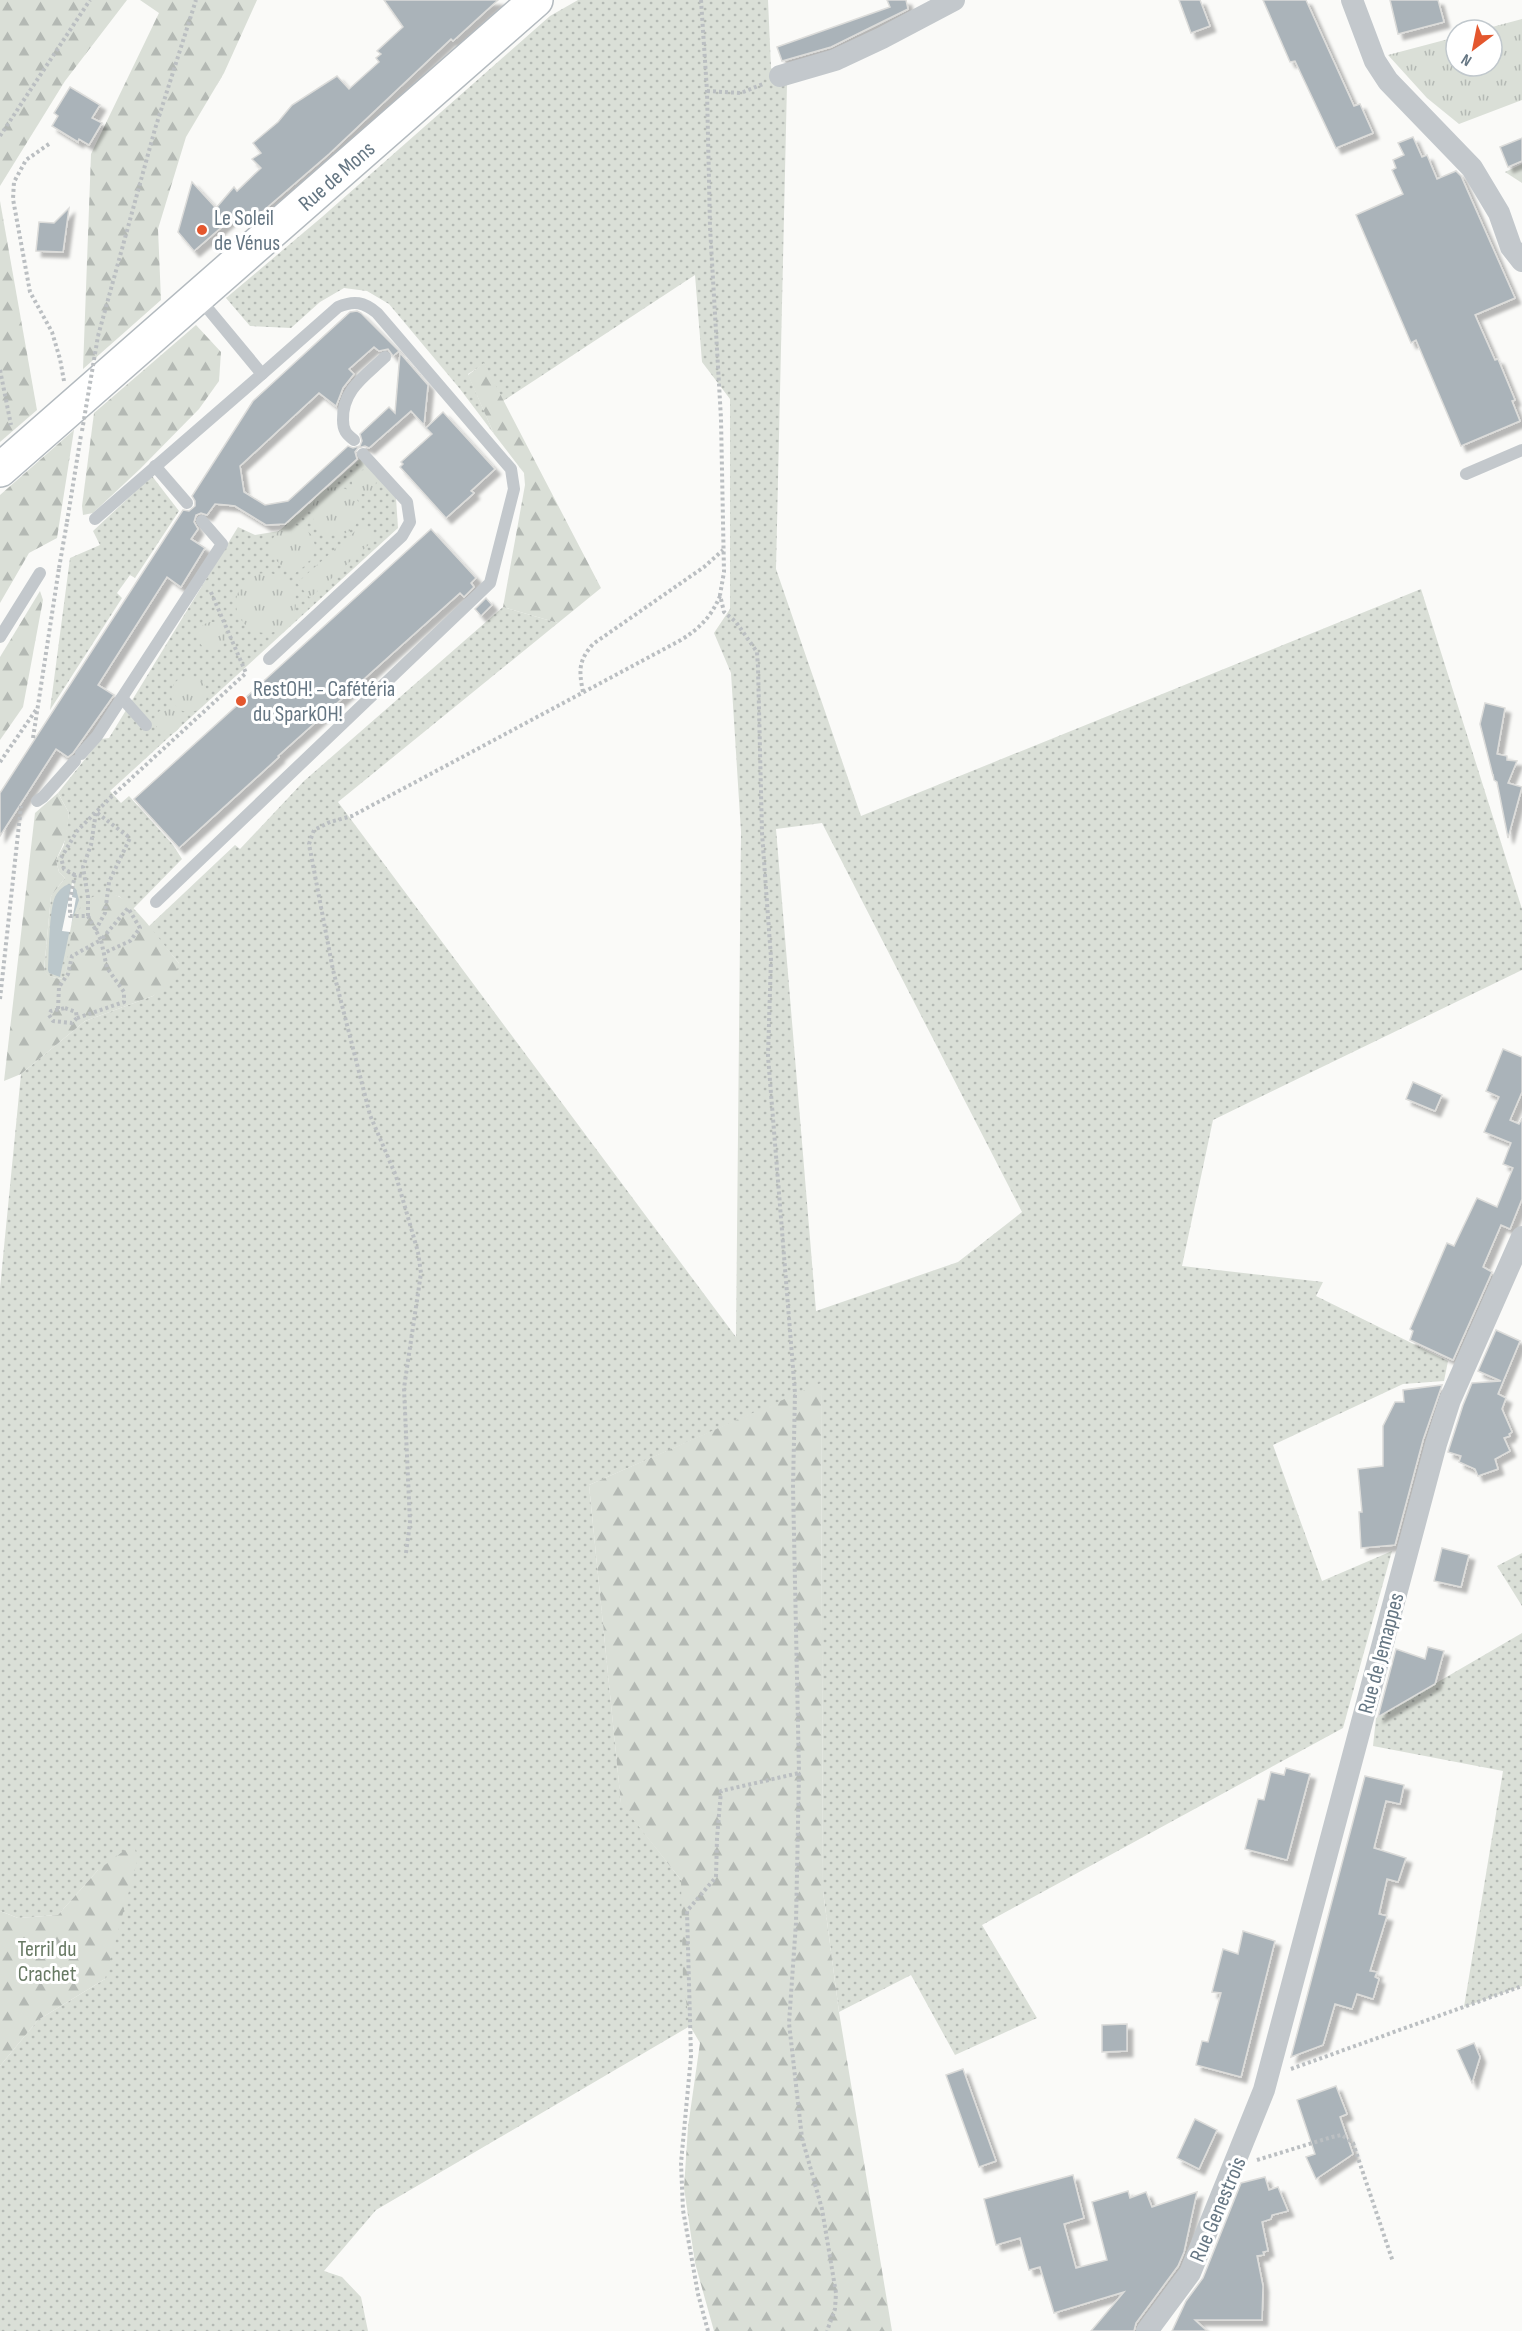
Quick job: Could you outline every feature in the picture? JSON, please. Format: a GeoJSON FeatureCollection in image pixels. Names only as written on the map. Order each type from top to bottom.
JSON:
{"type":"FeatureCollection","features":[{"type":"Feature","properties":{"kind":"main road","name":"Rue de Mons"},"geometry":{"type":"LineString","coordinates":[[8,463],[75,420],[198,297],[536,0]]}},
{"type":"Feature","properties":{"kind":"street"},"geometry":{"type":"LineString","coordinates":[[780,76],[835,60],[954,0]]}},
{"type":"Feature","properties":{"kind":"street"},"geometry":{"type":"LineString","coordinates":[[1352,0],[1375,61],[1388,81],[1472,168],[1499,213],[1512,247],[1522,261]]}},
{"type":"Feature","properties":{"kind":"street","name":"Rue de Jemappes"},"geometry":{"type":"LineString","coordinates":[[1267,2078],[1436,1444],[1450,1400],[1522,1238]]}},
{"type":"Feature","properties":{"kind":"street","name":"Rue Genestrois"},"geometry":{"type":"LineString","coordinates":[[1147,2331],[1190,2273],[1234,2168],[1267,2078]]}},
{"type":"Feature","properties":{"kind":"lane"},"geometry":{"type":"LineString","coordinates":[[198,297],[262,374]]}},
{"type":"Feature","properties":{"kind":"lane"},"geometry":{"type":"LineString","coordinates":[[95,519],[338,307],[350,302],[366,304],[512,469],[514,489],[490,583],[156,902]]}},
{"type":"Feature","properties":{"kind":"lane"},"geometry":{"type":"LineString","coordinates":[[354,440],[344,430],[346,399],[356,384],[385,357]]}},
{"type":"Feature","properties":{"kind":"lane"},"geometry":{"type":"LineString","coordinates":[[1466,474],[1522,450]]}},
{"type":"Feature","properties":{"kind":"lane"},"geometry":{"type":"LineString","coordinates":[[269,659],[402,536],[410,522],[407,502],[363,454]]}},
{"type":"Feature","properties":{"kind":"lane"},"geometry":{"type":"LineString","coordinates":[[156,466],[188,504]]}},
{"type":"Feature","properties":{"kind":"lane"},"geometry":{"type":"LineString","coordinates":[[37,801],[44,797],[97,736],[222,543],[202,521]]}},
{"type":"Feature","properties":{"kind":"lane"},"geometry":{"type":"LineString","coordinates":[[0,637],[39,573]]}},
{"type":"Feature","properties":{"kind":"lane"},"geometry":{"type":"LineString","coordinates":[[122,698],[146,725]]}},
{"type":"Feature","properties":{"kind":"path"},"geometry":{"type":"LineString","coordinates":[[0,136],[90,0]]}},
{"type":"Feature","properties":{"kind":"path"},"geometry":{"type":"LineString","coordinates":[[33,738],[67,522],[75,420],[155,129],[196,0]]}},
{"type":"Feature","properties":{"kind":"path"},"geometry":{"type":"LineString","coordinates":[[406,1553],[410,1523],[404,1388],[421,1273],[418,1252],[396,1176],[370,1116],[333,970],[309,844],[314,830],[330,822],[352,816],[699,629],[712,613],[720,595],[724,572],[721,419],[710,227],[707,91],[701,0]]}},
{"type":"Feature","properties":{"kind":"path"},"geometry":{"type":"LineString","coordinates":[[707,91],[741,93],[780,76]]}},
{"type":"Feature","properties":{"kind":"path"},"geometry":{"type":"LineString","coordinates":[[48,144],[26,160],[14,182],[13,199],[30,292],[51,332],[75,420]]}},
{"type":"Feature","properties":{"kind":"path"},"geometry":{"type":"LineString","coordinates":[[0,370],[8,463]]}},
{"type":"Feature","properties":{"kind":"path"},"geometry":{"type":"LineString","coordinates":[[582,692],[580,673],[583,656],[593,645],[704,567],[723,550]]}},
{"type":"Feature","properties":{"kind":"path"},"geometry":{"type":"LineString","coordinates":[[84,876],[64,870],[62,858],[77,831],[246,673],[203,573]]}},
{"type":"Feature","properties":{"kind":"path"},"geometry":{"type":"LineString","coordinates":[[720,595],[724,612],[736,622],[757,652],[762,833],[771,958],[768,1056],[795,1393],[793,1486],[799,1773],[796,1923],[789,2023],[802,2138],[822,2209],[836,2293],[835,2309],[827,2331]]}},
{"type":"Feature","properties":{"kind":"path"},"geometry":{"type":"LineString","coordinates":[[0,762],[38,707]]}},
{"type":"Feature","properties":{"kind":"path"},"geometry":{"type":"LineString","coordinates":[[0,999],[21,799]]}},
{"type":"Feature","properties":{"kind":"path"},"geometry":{"type":"LineString","coordinates":[[77,1018],[73,1010],[58,1008],[51,1011],[49,1015],[53,1021],[72,1023],[77,1018],[124,1002],[124,992],[106,968],[101,940],[88,916],[88,897],[83,867],[96,812]]}},
{"type":"Feature","properties":{"kind":"path"},"geometry":{"type":"LineString","coordinates":[[95,931],[105,913],[109,882],[130,838],[96,812]]}},
{"type":"Feature","properties":{"kind":"path"},"geometry":{"type":"LineString","coordinates":[[75,875],[70,899],[70,916],[88,916]]}},
{"type":"Feature","properties":{"kind":"path"},"geometry":{"type":"LineString","coordinates":[[58,1008],[59,987],[68,974],[72,956],[101,940],[129,908],[140,928],[130,941],[104,953]]}},
{"type":"Feature","properties":{"kind":"path"},"geometry":{"type":"LineString","coordinates":[[708,2331],[698,2294],[683,2210],[681,2163],[690,2056],[687,1911],[716,1877],[721,1791],[799,1773]]}},
{"type":"Feature","properties":{"kind":"path"},"geometry":{"type":"LineString","coordinates":[[1267,2078],[1522,1986]]}},
{"type":"Feature","properties":{"kind":"path"},"geometry":{"type":"LineString","coordinates":[[1234,2168],[1342,2136],[1353,2143],[1393,2262]]}},
{"type":"Feature","properties":{"kind":"green space"},"geometry":{"type":"Polygon","coordinates":[[[0,0],[127,0],[65,81],[0,186],[0,0]]]}},
{"type":"Feature","properties":{"kind":"green space"},"geometry":{"type":"Polygon","coordinates":[[[140,0],[257,0],[224,73],[186,137],[158,229],[161,300],[83,369],[91,154],[159,13],[140,0]]]}},
{"type":"Feature","properties":{"kind":"green space"},"geometry":{"type":"Polygon","coordinates":[[[578,0],[768,0],[771,68],[787,84],[776,569],[861,816],[1421,589],[1522,909],[1522,970],[1213,1120],[1182,1266],[1323,1282],[1316,1296],[1448,1361],[1444,1381],[1403,1384],[1273,1445],[1322,1581],[1392,1551],[1343,1728],[982,1925],[1037,2018],[955,2055],[911,1975],[839,2012],[823,1891],[821,1384],[589,1485],[621,1803],[681,1880],[687,1911],[690,2026],[376,2210],[324,2271],[342,2277],[361,2297],[368,2331],[0,2331],[0,2066],[38,2020],[105,1979],[98,1870],[58,1915],[18,1918],[0,1911],[0,1288],[21,1074],[85,1021],[153,996],[179,963],[148,927],[235,845],[240,849],[304,781],[503,607],[558,623],[338,802],[736,1337],[741,832],[731,673],[714,633],[730,609],[730,399],[702,362],[695,275],[503,401],[484,364],[468,374],[494,434],[460,389],[389,304],[367,291],[344,288],[320,302],[291,328],[250,326],[226,298],[322,217],[550,16],[578,0]],[[822,823],[776,829],[816,1311],[958,1262],[1022,1212],[822,823]]]}},
{"type":"Feature","properties":{"kind":"green space"},"geometry":{"type":"Polygon","coordinates":[[[1522,19],[1522,100],[1459,124],[1427,98],[1388,55],[1444,40],[1444,78],[1504,78],[1504,24],[1522,19]]]}},
{"type":"Feature","properties":{"kind":"green space"},"geometry":{"type":"Polygon","coordinates":[[[1522,164],[1522,183],[1505,172],[1522,164]]]}},
{"type":"Feature","properties":{"kind":"green space"},"geometry":{"type":"Polygon","coordinates":[[[0,201],[37,410],[0,442],[0,201]]]}},
{"type":"Feature","properties":{"kind":"green space"},"geometry":{"type":"Polygon","coordinates":[[[196,325],[221,352],[219,381],[199,409],[140,469],[93,513],[83,515],[82,506],[94,413],[196,325]]]}},
{"type":"Feature","properties":{"kind":"green space"},"geometry":{"type":"Polygon","coordinates":[[[484,363],[601,588],[558,623],[503,607],[525,485],[524,473],[494,434],[468,375],[484,363]]]}},
{"type":"Feature","properties":{"kind":"green space"},"geometry":{"type":"Polygon","coordinates":[[[74,430],[57,538],[29,553],[0,603],[0,495],[74,430]]]}},
{"type":"Feature","properties":{"kind":"green space"},"geometry":{"type":"Polygon","coordinates":[[[361,458],[396,498],[398,528],[110,791],[121,803],[129,796],[173,845],[182,859],[133,909],[119,896],[102,894],[77,914],[65,976],[63,979],[48,975],[44,971],[51,896],[65,878],[59,872],[56,860],[64,845],[69,813],[58,793],[101,739],[109,738],[238,527],[255,535],[279,531],[361,458]]]}},
{"type":"Feature","properties":{"kind":"green space"},"geometry":{"type":"Polygon","coordinates":[[[364,470],[372,474],[376,482],[372,490],[364,494],[356,490],[352,482],[356,474],[364,470]]]}},
{"type":"Feature","properties":{"kind":"green space"},"geometry":{"type":"Polygon","coordinates":[[[152,476],[179,511],[135,578],[130,575],[117,593],[122,598],[50,710],[70,558],[100,545],[93,531],[152,476]]]}},
{"type":"Feature","properties":{"kind":"green space"},"geometry":{"type":"Polygon","coordinates":[[[331,487],[341,487],[356,497],[360,511],[359,520],[350,531],[341,535],[331,535],[316,525],[312,516],[312,506],[322,491],[331,487]]]}},
{"type":"Feature","properties":{"kind":"green space"},"geometry":{"type":"Polygon","coordinates":[[[293,525],[301,526],[312,535],[316,549],[310,562],[294,574],[278,562],[271,548],[271,542],[277,533],[293,525]]]}},
{"type":"Feature","properties":{"kind":"green space"},"geometry":{"type":"Polygon","coordinates":[[[362,525],[375,539],[310,598],[297,583],[362,525]]]}},
{"type":"Feature","properties":{"kind":"green space"},"geometry":{"type":"Polygon","coordinates":[[[260,573],[272,573],[283,578],[291,586],[296,603],[294,615],[283,628],[272,633],[260,633],[249,628],[241,620],[236,609],[236,597],[241,586],[249,578],[260,573]]]}},
{"type":"Feature","properties":{"kind":"green space"},"geometry":{"type":"Polygon","coordinates":[[[40,591],[43,600],[23,707],[0,740],[0,657],[40,591]]]}},
{"type":"Feature","properties":{"kind":"green space"},"geometry":{"type":"Polygon","coordinates":[[[212,622],[222,626],[226,636],[222,646],[212,650],[202,646],[198,636],[202,626],[212,622]]]}},
{"type":"Feature","properties":{"kind":"green space"},"geometry":{"type":"Polygon","coordinates":[[[189,676],[202,681],[207,694],[202,707],[189,712],[176,707],[171,694],[176,681],[189,676]]]}},
{"type":"Feature","properties":{"kind":"green space"},"geometry":{"type":"Polygon","coordinates":[[[168,708],[177,712],[181,721],[177,730],[168,734],[159,730],[155,721],[159,712],[168,708]]]}},
{"type":"Feature","properties":{"kind":"green space"},"geometry":{"type":"Polygon","coordinates":[[[58,793],[69,813],[66,838],[56,860],[59,872],[65,878],[51,896],[44,970],[50,976],[57,978],[62,979],[65,976],[71,935],[78,912],[90,898],[108,893],[120,897],[127,903],[179,963],[175,977],[153,996],[85,1021],[21,1074],[4,1081],[35,813],[58,793]]]}},
{"type":"Feature","properties":{"kind":"green space"},"geometry":{"type":"Polygon","coordinates":[[[821,1383],[823,1891],[839,2012],[892,2331],[714,2331],[695,2263],[684,2188],[688,2127],[700,2043],[690,2026],[683,1982],[681,1880],[621,1804],[589,1485],[821,1383]]]}},
{"type":"Feature","properties":{"kind":"green space"},"geometry":{"type":"Polygon","coordinates":[[[1522,1553],[1522,1606],[1497,1566],[1522,1553]]]}},
{"type":"Feature","properties":{"kind":"green space"},"geometry":{"type":"Polygon","coordinates":[[[1522,1633],[1522,1986],[1464,2007],[1503,1771],[1373,1746],[1376,1718],[1522,1633]]]}},
{"type":"Feature","properties":{"kind":"green space","name":"Terril du Crachet"},"geometry":{"type":"Polygon","coordinates":[[[133,1844],[138,1858],[105,1979],[38,2020],[0,2066],[0,1911],[18,1918],[58,1915],[98,1870],[133,1844]]]}},
{"type":"Feature","properties":{"kind":"shaded area"},"geometry":{"type":"Polygon","coordinates":[[[69,884],[76,889],[79,900],[71,924],[60,977],[49,973],[48,970],[50,922],[55,897],[69,884]]]}},
{"type":"Feature","properties":{"kind":"pier"},"geometry":{"type":"Polygon","coordinates":[[[72,883],[74,884],[72,897],[76,898],[70,932],[62,931],[72,883]]]}},
{"type":"Feature","properties":{"kind":"building"},"geometry":{"type":"Polygon","coordinates":[[[384,0],[498,0],[453,41],[451,39],[329,154],[248,224],[239,212],[194,251],[178,232],[192,182],[216,208],[234,187],[237,191],[261,168],[252,159],[261,153],[253,143],[278,122],[292,105],[337,76],[349,89],[379,62],[376,58],[381,54],[377,51],[403,27],[384,0]]]}},
{"type":"Feature","properties":{"kind":"building"},"geometry":{"type":"Polygon","coordinates":[[[887,0],[906,0],[908,9],[831,47],[782,61],[777,47],[890,7],[887,0]]]}},
{"type":"Feature","properties":{"kind":"building"},"geometry":{"type":"Polygon","coordinates":[[[1179,0],[1200,0],[1210,26],[1191,33],[1179,0]]]}},
{"type":"Feature","properties":{"kind":"building"},"geometry":{"type":"Polygon","coordinates":[[[1263,0],[1306,0],[1354,106],[1360,104],[1373,133],[1336,148],[1295,61],[1290,62],[1263,0]]]}},
{"type":"Feature","properties":{"kind":"building"},"geometry":{"type":"Polygon","coordinates":[[[1390,0],[1438,0],[1444,22],[1398,34],[1390,0]]]}},
{"type":"Feature","properties":{"kind":"building"},"geometry":{"type":"Polygon","coordinates":[[[70,87],[100,105],[92,118],[102,123],[89,145],[79,139],[78,142],[52,126],[58,116],[54,113],[70,87]]]}},
{"type":"Feature","properties":{"kind":"building"},"geometry":{"type":"Polygon","coordinates":[[[1413,137],[1422,157],[1427,155],[1437,179],[1456,171],[1461,176],[1515,298],[1475,315],[1495,360],[1498,359],[1515,400],[1512,401],[1520,421],[1461,446],[1416,340],[1411,343],[1356,215],[1403,194],[1392,170],[1396,168],[1393,160],[1404,155],[1398,143],[1413,137]]]}},
{"type":"Feature","properties":{"kind":"building"},"geometry":{"type":"Polygon","coordinates":[[[1522,138],[1522,161],[1508,167],[1500,147],[1522,138]]]}},
{"type":"Feature","properties":{"kind":"building"},"geometry":{"type":"Polygon","coordinates":[[[69,208],[63,252],[36,251],[39,222],[54,223],[69,208]]]}},
{"type":"Feature","properties":{"kind":"building"},"geometry":{"type":"Polygon","coordinates":[[[357,311],[399,351],[393,356],[388,349],[379,351],[374,347],[349,369],[354,374],[343,388],[336,406],[319,393],[240,466],[244,492],[265,505],[288,501],[348,446],[353,448],[360,446],[362,441],[360,434],[389,407],[395,413],[400,353],[428,385],[424,425],[411,411],[369,448],[365,446],[358,448],[355,452],[357,459],[285,524],[266,525],[235,506],[227,505],[215,504],[207,515],[201,513],[196,515],[194,522],[198,529],[191,539],[205,548],[181,587],[167,577],[98,685],[114,695],[73,753],[68,757],[56,749],[0,836],[0,793],[183,510],[189,511],[195,506],[192,496],[253,401],[350,312],[357,311]]]}},
{"type":"Feature","properties":{"kind":"building"},"geometry":{"type":"Polygon","coordinates":[[[443,412],[495,469],[471,491],[474,493],[446,518],[400,467],[403,464],[401,462],[432,434],[426,428],[443,412]]]}},
{"type":"Feature","properties":{"kind":"building"},"geometry":{"type":"Polygon","coordinates":[[[431,529],[476,578],[471,583],[474,587],[464,597],[460,593],[179,848],[134,799],[431,529]]]}},
{"type":"Feature","properties":{"kind":"building"},"geometry":{"type":"Polygon","coordinates":[[[486,598],[492,605],[481,616],[475,609],[486,598]]]}},
{"type":"Feature","properties":{"kind":"building"},"geometry":{"type":"Polygon","coordinates":[[[1485,703],[1505,708],[1497,754],[1507,756],[1507,760],[1517,761],[1508,783],[1522,787],[1508,838],[1497,782],[1494,780],[1480,724],[1485,703]]]}},
{"type":"Feature","properties":{"kind":"building"},"geometry":{"type":"Polygon","coordinates":[[[1503,1049],[1522,1057],[1522,1092],[1510,1120],[1519,1124],[1522,1118],[1522,1199],[1510,1229],[1501,1225],[1483,1267],[1492,1272],[1453,1360],[1410,1340],[1413,1331],[1410,1329],[1447,1243],[1454,1246],[1477,1198],[1497,1207],[1513,1168],[1503,1164],[1511,1143],[1484,1132],[1499,1097],[1486,1091],[1503,1049]]]}},
{"type":"Feature","properties":{"kind":"building"},"geometry":{"type":"Polygon","coordinates":[[[1413,1082],[1442,1095],[1435,1111],[1406,1099],[1413,1082]]]}},
{"type":"Feature","properties":{"kind":"building"},"geometry":{"type":"Polygon","coordinates":[[[1496,1330],[1520,1341],[1498,1394],[1506,1398],[1502,1409],[1512,1432],[1510,1436],[1504,1438],[1510,1451],[1495,1459],[1498,1469],[1478,1476],[1475,1469],[1459,1462],[1461,1456],[1448,1452],[1472,1383],[1501,1381],[1478,1371],[1496,1330]]]}},
{"type":"Feature","properties":{"kind":"building"},"geometry":{"type":"Polygon","coordinates":[[[1442,1385],[1423,1440],[1395,1545],[1361,1548],[1359,1512],[1362,1512],[1358,1469],[1383,1466],[1383,1426],[1395,1402],[1404,1402],[1403,1390],[1442,1385]]]}},
{"type":"Feature","properties":{"kind":"building"},"geometry":{"type":"Polygon","coordinates":[[[1442,1548],[1469,1555],[1461,1587],[1434,1581],[1442,1548]]]}},
{"type":"Feature","properties":{"kind":"building"},"geometry":{"type":"Polygon","coordinates":[[[1428,1647],[1444,1651],[1435,1684],[1378,1717],[1396,1649],[1425,1659],[1428,1647]]]}},
{"type":"Feature","properties":{"kind":"building"},"geometry":{"type":"Polygon","coordinates":[[[1286,1768],[1310,1774],[1287,1860],[1245,1849],[1258,1799],[1264,1800],[1271,1772],[1284,1775],[1286,1768]]]}},
{"type":"Feature","properties":{"kind":"building"},"geometry":{"type":"Polygon","coordinates":[[[1365,1776],[1404,1785],[1400,1804],[1386,1801],[1374,1848],[1406,1858],[1398,1882],[1387,1879],[1379,1914],[1387,1916],[1370,1971],[1377,1972],[1375,1977],[1379,1979],[1373,1999],[1357,1994],[1352,2009],[1335,2004],[1323,2045],[1291,2057],[1365,1776]]]}},
{"type":"Feature","properties":{"kind":"building"},"geometry":{"type":"Polygon","coordinates":[[[1243,1931],[1275,1941],[1241,2077],[1196,2065],[1202,2041],[1208,2042],[1221,1993],[1212,1992],[1223,1949],[1238,1954],[1243,1931]]]}},
{"type":"Feature","properties":{"kind":"building"},"geometry":{"type":"Polygon","coordinates":[[[1127,2024],[1127,2051],[1102,2052],[1102,2025],[1127,2024]]]}},
{"type":"Feature","properties":{"kind":"building"},"geometry":{"type":"Polygon","coordinates":[[[1474,2043],[1480,2057],[1472,2083],[1457,2050],[1474,2043]]]}},
{"type":"Feature","properties":{"kind":"building"},"geometry":{"type":"Polygon","coordinates":[[[963,2069],[996,2161],[979,2167],[946,2075],[963,2069]]]}},
{"type":"Feature","properties":{"kind":"building"},"geometry":{"type":"Polygon","coordinates":[[[1336,2086],[1347,2114],[1340,2117],[1353,2154],[1316,2179],[1306,2157],[1315,2154],[1297,2100],[1336,2086]]]}},
{"type":"Feature","properties":{"kind":"building"},"geometry":{"type":"Polygon","coordinates":[[[1195,2119],[1217,2130],[1199,2169],[1177,2158],[1195,2119]]]}},
{"type":"Feature","properties":{"kind":"building"},"geometry":{"type":"Polygon","coordinates":[[[1073,2175],[1084,2218],[1064,2224],[1076,2268],[1107,2260],[1092,2202],[1128,2191],[1130,2198],[1146,2192],[1152,2207],[1197,2192],[1184,2252],[1178,2266],[1136,2323],[1134,2331],[1091,2331],[1124,2292],[1054,2313],[1040,2267],[1029,2270],[1020,2238],[996,2245],[984,2199],[1073,2175]]]}},
{"type":"Feature","properties":{"kind":"building"},"geometry":{"type":"Polygon","coordinates":[[[1265,2177],[1269,2190],[1278,2187],[1288,2211],[1272,2215],[1271,2219],[1262,2222],[1268,2251],[1263,2252],[1264,2255],[1257,2256],[1263,2286],[1262,2320],[1195,2320],[1207,2331],[1172,2331],[1186,2301],[1203,2278],[1241,2183],[1265,2177]]]}},
{"type":"Feature","properties":{"kind":"place","name":"Le Soleil de Vénus"},"geometry":{"type":"Point","coordinates":[202,230]}},
{"type":"Feature","properties":{"kind":"place","name":"RestOH! - Cafétéria du SparkOH!"},"geometry":{"type":"Point","coordinates":[241,701]}}]}
